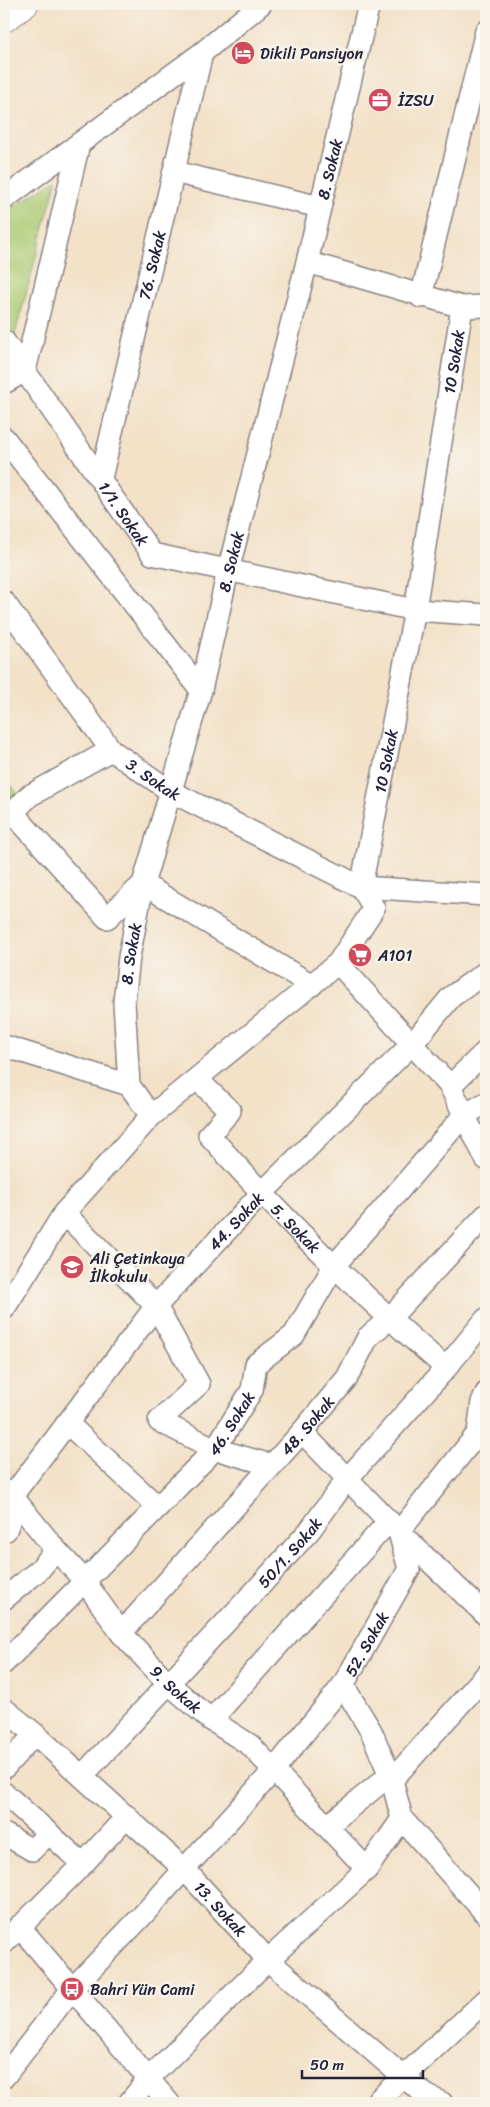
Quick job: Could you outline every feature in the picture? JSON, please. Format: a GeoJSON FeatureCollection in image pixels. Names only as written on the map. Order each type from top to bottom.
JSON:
{"type":"FeatureCollection","features":[{"type":"Feature","properties":{"kind":"main road"},"geometry":{"type":"LineString","coordinates":[[4,18],[24,4]]}},
{"type":"Feature","properties":{"kind":"street"},"geometry":{"type":"LineString","coordinates":[[4,199],[202,52],[261,4]]}},
{"type":"Feature","properties":{"kind":"street","name":"8. Sokak"},"geometry":{"type":"LineString","coordinates":[[150,1116],[129,1084],[124,1002],[129,957],[143,884],[201,690],[228,571],[307,262],[370,4]]}},
{"type":"Feature","properties":{"kind":"street"},"geometry":{"type":"LineString","coordinates":[[421,297],[486,30]]}},
{"type":"Feature","properties":{"kind":"street","name":"76. Sokak"},"geometry":{"type":"LineString","coordinates":[[101,478],[202,52]]}},
{"type":"Feature","properties":{"kind":"street"},"geometry":{"type":"LineString","coordinates":[[4,383],[25,371],[79,144]]}},
{"type":"Feature","properties":{"kind":"street"},"geometry":{"type":"LineString","coordinates":[[174,172],[320,207]]}},
{"type":"Feature","properties":{"kind":"street"},"geometry":{"type":"LineString","coordinates":[[307,262],[421,297],[462,307],[486,306]]}},
{"type":"Feature","properties":{"kind":"street","name":"10 Sokak"},"geometry":{"type":"LineString","coordinates":[[361,887],[415,610],[462,307]]}},
{"type":"Feature","properties":{"kind":"street","name":"1/1. Sokak"},"geometry":{"type":"LineString","coordinates":[[4,341],[152,554],[415,610],[486,615]]}},
{"type":"Feature","properties":{"kind":"street"},"geometry":{"type":"LineString","coordinates":[[4,438],[201,690]]}},
{"type":"Feature","properties":{"kind":"street","name":"3. Sokak"},"geometry":{"type":"LineString","coordinates":[[4,602],[111,750],[170,791],[361,887]]}},
{"type":"Feature","properties":{"kind":"street"},"geometry":{"type":"LineString","coordinates":[[111,750],[29,796],[8,815],[107,918],[143,884],[312,986]]}},
{"type":"Feature","properties":{"kind":"street"},"geometry":{"type":"LineString","coordinates":[[361,887],[486,895]]}},
{"type":"Feature","properties":{"kind":"street"},"geometry":{"type":"LineString","coordinates":[[4,1309],[10,1283],[64,1213],[150,1116],[338,963],[374,908],[361,887]]}},
{"type":"Feature","properties":{"kind":"street"},"geometry":{"type":"LineString","coordinates":[[338,963],[413,1043],[450,1086],[486,1159]]}},
{"type":"Feature","properties":{"kind":"street","name":"44. Sokak"},"geometry":{"type":"LineString","coordinates":[[4,1530],[6,1530],[11,1496],[156,1306],[261,1194],[413,1043],[451,997],[486,972]]}},
{"type":"Feature","properties":{"kind":"street"},"geometry":{"type":"LineString","coordinates":[[4,1046],[129,1084]]}},
{"type":"Feature","properties":{"kind":"street"},"geometry":{"type":"LineString","coordinates":[[450,1086],[486,1051]]}},
{"type":"Feature","properties":{"kind":"street","name":"5. Sokak"},"geometry":{"type":"LineString","coordinates":[[197,1079],[230,1110],[209,1135],[261,1194],[334,1266],[389,1319],[446,1368]]}},
{"type":"Feature","properties":{"kind":"street"},"geometry":{"type":"LineString","coordinates":[[464,1115],[486,1103]]}},
{"type":"Feature","properties":{"kind":"street","name":"46. Sokak"},"geometry":{"type":"LineString","coordinates":[[7,1653],[84,1580],[215,1449],[252,1390],[256,1364],[294,1336],[334,1266],[464,1115]]}},
{"type":"Feature","properties":{"kind":"street"},"geometry":{"type":"LineString","coordinates":[[64,1213],[156,1306],[200,1384],[159,1421],[215,1449],[271,1465]]}},
{"type":"Feature","properties":{"kind":"street","name":"48. Sokak"},"geometry":{"type":"LineString","coordinates":[[121,1633],[302,1432],[347,1378],[368,1336],[389,1319],[486,1215]]}},
{"type":"Feature","properties":{"kind":"street","name":"50/1. Sokak"},"geometry":{"type":"LineString","coordinates":[[82,1776],[310,1530],[347,1479],[446,1368],[486,1319]]}},
{"type":"Feature","properties":{"kind":"street"},"geometry":{"type":"LineString","coordinates":[[211,1720],[482,1434],[482,1402],[486,1394]]}},
{"type":"Feature","properties":{"kind":"street"},"geometry":{"type":"LineString","coordinates":[[67,1423],[158,1507]]}},
{"type":"Feature","properties":{"kind":"street"},"geometry":{"type":"LineString","coordinates":[[302,1432],[394,1527],[486,1616]]}},
{"type":"Feature","properties":{"kind":"street","name":"9. Sokak"},"geometry":{"type":"LineString","coordinates":[[11,1496],[84,1580],[121,1633],[169,1684],[211,1720],[250,1744],[367,1869]]}},
{"type":"Feature","properties":{"kind":"street","name":"52. Sokak"},"geometry":{"type":"LineString","coordinates":[[4,2077],[72,1989],[141,1917],[274,1770],[343,1685],[409,1569],[394,1527]]}},
{"type":"Feature","properties":{"kind":"street"},"geometry":{"type":"LineString","coordinates":[[4,1598],[39,1570],[56,1550]]}},
{"type":"Feature","properties":{"kind":"street"},"geometry":{"type":"LineString","coordinates":[[327,1826],[391,1777],[484,1681]]}},
{"type":"Feature","properties":{"kind":"street"},"geometry":{"type":"LineString","coordinates":[[343,1685],[372,1731],[391,1777],[402,1819],[486,1914]]}},
{"type":"Feature","properties":{"kind":"street","name":"13. Sokak"},"geometry":{"type":"LineString","coordinates":[[4,1709],[35,1734],[184,1869],[268,1960],[402,2076],[426,2095],[442,2103]]}},
{"type":"Feature","properties":{"kind":"street"},"geometry":{"type":"LineString","coordinates":[[4,1768],[35,1734]]}},
{"type":"Feature","properties":{"kind":"street"},"geometry":{"type":"LineString","coordinates":[[4,1794],[83,1864]]}},
{"type":"Feature","properties":{"kind":"street"},"geometry":{"type":"LineString","coordinates":[[4,1943],[18,1926],[83,1864],[127,1816]]}},
{"type":"Feature","properties":{"kind":"street"},"geometry":{"type":"LineString","coordinates":[[129,2103],[148,2080],[268,1960],[367,1869],[402,1819]]}},
{"type":"Feature","properties":{"kind":"street"},"geometry":{"type":"LineString","coordinates":[[4,1836],[6,1835],[32,1850],[49,1833]]}},
{"type":"Feature","properties":{"kind":"street"},"geometry":{"type":"LineString","coordinates":[[18,1926],[169,2103]]}},
{"type":"Feature","properties":{"kind":"street"},"geometry":{"type":"LineString","coordinates":[[375,2103],[486,2000]]}},
{"type":"Feature","properties":{"kind":"green space"},"geometry":{"type":"Polygon","coordinates":[[[57,179],[13,342],[4,330],[4,213],[57,179]]]}},
{"type":"Feature","properties":{"kind":"green space"},"geometry":{"type":"Polygon","coordinates":[[[4,776],[17,793],[4,804],[4,776]]]}},
{"type":"Feature","properties":{"kind":"place","name":"Dikili Pansiyon"},"geometry":{"type":"Point","coordinates":[243,53]}},
{"type":"Feature","properties":{"kind":"place","name":"İZSU"},"geometry":{"type":"Point","coordinates":[380,100]}},
{"type":"Feature","properties":{"kind":"place","name":"A101"},"geometry":{"type":"Point","coordinates":[360,955]}},
{"type":"Feature","properties":{"kind":"place","name":"Ali Çetinkaya İlkokulu"},"geometry":{"type":"Point","coordinates":[72,1267]}},
{"type":"Feature","properties":{"kind":"place","name":"Bahri Yün Cami"},"geometry":{"type":"Point","coordinates":[72,1989]}}]}
